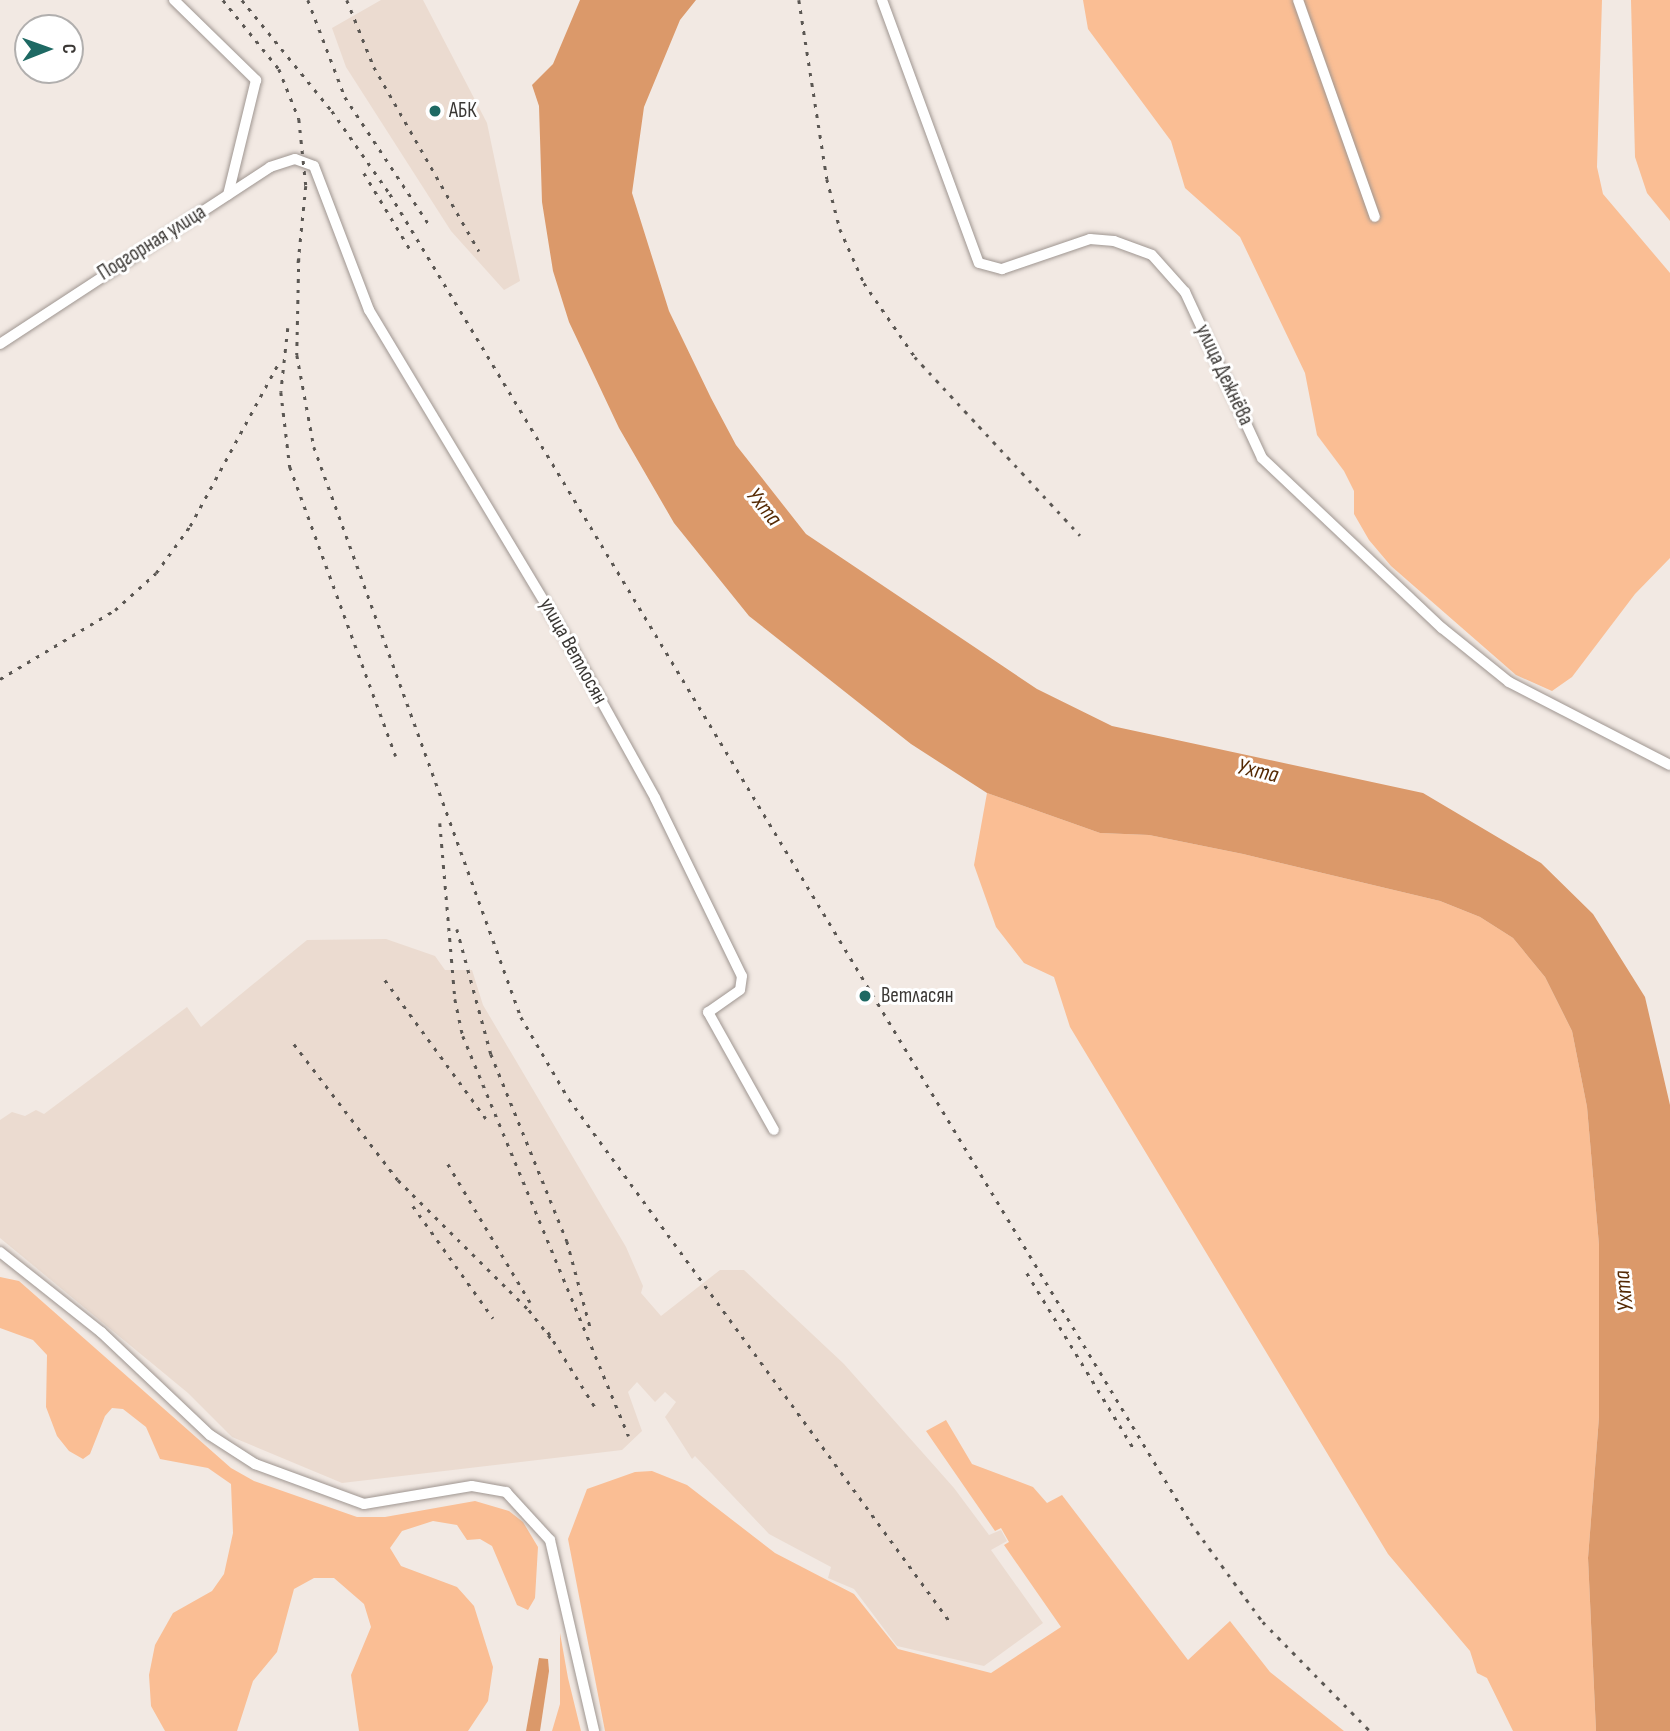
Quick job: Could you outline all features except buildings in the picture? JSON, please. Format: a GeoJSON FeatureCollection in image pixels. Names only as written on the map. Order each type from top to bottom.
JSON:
{"type":"FeatureCollection","features":[{"type":"Feature","properties":{"kind":"street"},"geometry":{"type":"LineString","coordinates":[[174,0],[256,80],[228,195]]}},
{"type":"Feature","properties":{"kind":"street","name":"улица Дежнёва"},"geometry":{"type":"LineString","coordinates":[[882,0],[979,263],[1002,269],[1090,239],[1114,241],[1152,255],[1185,292],[1262,458],[1442,628],[1509,682],[1670,765]]}},
{"type":"Feature","properties":{"kind":"street"},"geometry":{"type":"LineString","coordinates":[[1298,0],[1375,217]]}},
{"type":"Feature","properties":{"kind":"street","name":"Подгорная улица"},"geometry":{"type":"LineString","coordinates":[[0,344],[277,164],[295,159],[310,163]]}},
{"type":"Feature","properties":{"kind":"street","name":"улица Ветлосян"},"geometry":{"type":"LineString","coordinates":[[310,163],[323,179],[348,262],[369,310],[578,660],[659,806],[742,975],[740,990],[708,1012],[774,1130]]}},
{"type":"Feature","properties":{"kind":"street"},"geometry":{"type":"LineString","coordinates":[[0,1252],[101,1332],[210,1435],[255,1464],[364,1504],[472,1486],[506,1492],[550,1540],[594,1731]]}},
{"type":"Feature","properties":{"kind":"shaded area"},"geometry":{"type":"Polygon","coordinates":[[[381,0],[423,0],[487,123],[520,281],[504,290],[451,231],[346,67],[332,28],[381,0]]]}},
{"type":"Feature","properties":{"kind":"shaded area"},"geometry":{"type":"Polygon","coordinates":[[[1083,0],[1602,0],[1597,167],[1603,194],[1670,273],[1670,558],[1635,594],[1572,677],[1552,691],[1516,675],[1391,566],[1369,540],[1354,514],[1354,491],[1344,471],[1317,435],[1305,373],[1240,237],[1185,188],[1171,141],[1088,29],[1083,0]]]}},
{"type":"Feature","properties":{"kind":"shaded area"},"geometry":{"type":"Polygon","coordinates":[[[1631,0],[1670,0],[1670,221],[1647,193],[1635,157],[1631,0]]]}},
{"type":"Feature","properties":{"kind":"shaded area"},"geometry":{"type":"Polygon","coordinates":[[[987,793],[1100,833],[1149,835],[1243,854],[1440,901],[1480,917],[1513,938],[1545,977],[1572,1031],[1587,1107],[1599,1245],[1599,1417],[1588,1558],[1596,1731],[1513,1731],[1487,1678],[1477,1673],[1470,1651],[1388,1554],[1070,1027],[1054,977],[1024,963],[996,927],[974,865],[987,793]]]}},
{"type":"Feature","properties":{"kind":"shaded area"},"geometry":{"type":"Polygon","coordinates":[[[386,939],[435,956],[445,970],[472,970],[483,1005],[626,1247],[643,1286],[641,1293],[661,1316],[720,1270],[744,1270],[844,1364],[954,1488],[989,1535],[1001,1530],[1007,1541],[991,1550],[1043,1623],[984,1666],[897,1646],[854,1589],[828,1578],[831,1567],[769,1534],[695,1456],[692,1459],[665,1417],[676,1402],[665,1392],[655,1402],[637,1382],[628,1392],[642,1431],[622,1450],[342,1483],[232,1437],[188,1393],[0,1238],[0,1120],[12,1112],[25,1116],[36,1110],[44,1114],[187,1007],[201,1027],[307,940],[386,939]]]}},
{"type":"Feature","properties":{"kind":"shaded area"},"geometry":{"type":"Polygon","coordinates":[[[0,1277],[19,1281],[231,1468],[254,1481],[357,1517],[385,1517],[475,1501],[509,1511],[523,1522],[538,1547],[535,1598],[528,1610],[517,1605],[492,1546],[480,1539],[467,1540],[457,1525],[433,1521],[402,1531],[390,1548],[401,1566],[457,1587],[474,1606],[493,1667],[488,1701],[468,1731],[359,1731],[351,1675],[371,1627],[364,1604],[334,1578],[314,1578],[294,1589],[277,1652],[253,1681],[237,1731],[165,1731],[151,1706],[149,1675],[155,1645],[173,1613],[212,1591],[224,1574],[233,1533],[231,1484],[208,1468],[160,1459],[146,1427],[123,1409],[112,1408],[105,1416],[90,1454],[83,1459],[69,1451],[57,1436],[46,1407],[47,1355],[33,1340],[0,1328],[0,1277]]]}},
{"type":"Feature","properties":{"kind":"shaded area"},"geometry":{"type":"Polygon","coordinates":[[[946,1420],[972,1464],[1033,1487],[1047,1503],[1062,1495],[1188,1660],[1230,1621],[1270,1672],[1344,1731],[605,1731],[568,1539],[587,1489],[635,1472],[652,1471],[687,1485],[775,1553],[854,1594],[898,1649],[991,1673],[1061,1627],[1004,1545],[1009,1542],[1001,1528],[995,1531],[926,1431],[946,1420]]]}},
{"type":"Feature","properties":{"kind":"shaded area"},"geometry":{"type":"Polygon","coordinates":[[[560,1633],[581,1731],[552,1731],[560,1704],[560,1633]]]}},
{"type":"Feature","properties":{"kind":"water","name":"Ухта"},"geometry":{"type":"Polygon","coordinates":[[[580,0],[696,0],[680,20],[644,107],[632,193],[669,311],[711,398],[736,445],[806,534],[1037,689],[1112,726],[1423,793],[1541,863],[1593,914],[1645,997],[1670,1105],[1670,1731],[1596,1731],[1588,1558],[1599,1417],[1599,1245],[1587,1107],[1572,1031],[1545,977],[1513,938],[1480,917],[1440,901],[1243,854],[1149,835],[1100,833],[987,793],[911,744],[749,616],[674,523],[619,428],[569,322],[553,271],[542,202],[539,106],[532,85],[553,64],[580,0]]]}},
{"type":"Feature","properties":{"kind":"water"},"geometry":{"type":"Polygon","coordinates":[[[539,1658],[548,1659],[549,1671],[540,1731],[526,1731],[539,1658]]]}},
{"type":"Feature","properties":{"kind":"railway"},"geometry":{"type":"LineString","coordinates":[[223,0],[279,69],[299,119],[306,186],[298,266]]}},
{"type":"Feature","properties":{"kind":"railway"},"geometry":{"type":"LineString","coordinates":[[242,0],[332,111],[390,194],[1191,1523],[1263,1622],[1370,1731]]}},
{"type":"Feature","properties":{"kind":"railway"},"geometry":{"type":"LineString","coordinates":[[308,0],[345,97],[430,226]]}},
{"type":"Feature","properties":{"kind":"railway"},"geometry":{"type":"LineString","coordinates":[[347,0],[374,67],[479,251]]}},
{"type":"Feature","properties":{"kind":"railway"},"geometry":{"type":"LineString","coordinates":[[799,0],[827,179],[840,229],[864,283],[915,357],[1080,535]]}},
{"type":"Feature","properties":{"kind":"railway"},"geometry":{"type":"LineString","coordinates":[[364,173],[411,251]]}},
{"type":"Feature","properties":{"kind":"railway"},"geometry":{"type":"LineString","coordinates":[[299,258],[297,355],[314,447],[521,1017],[569,1099],[951,1623]]}},
{"type":"Feature","properties":{"kind":"railway"},"geometry":{"type":"LineString","coordinates":[[288,328],[281,392],[290,467],[396,756]]}},
{"type":"Feature","properties":{"kind":"railway"},"geometry":{"type":"LineString","coordinates":[[0,679],[115,610],[156,573],[190,526],[278,364]]}},
{"type":"Feature","properties":{"kind":"railway"},"geometry":{"type":"LineString","coordinates":[[440,823],[455,999],[463,1036],[629,1436]]}},
{"type":"Feature","properties":{"kind":"railway"},"geometry":{"type":"LineString","coordinates":[[457,929],[491,1054],[567,1241],[591,1330]]}},
{"type":"Feature","properties":{"kind":"railway"},"geometry":{"type":"LineString","coordinates":[[385,980],[488,1121]]}},
{"type":"Feature","properties":{"kind":"railway"},"geometry":{"type":"LineString","coordinates":[[294,1044],[398,1180],[529,1310],[552,1339]]}},
{"type":"Feature","properties":{"kind":"railway"},"geometry":{"type":"LineString","coordinates":[[448,1164],[530,1302]]}},
{"type":"Feature","properties":{"kind":"railway"},"geometry":{"type":"LineString","coordinates":[[413,1206],[493,1318]]}},
{"type":"Feature","properties":{"kind":"railway"},"geometry":{"type":"LineString","coordinates":[[1027,1273],[1134,1449]]}},
{"type":"Feature","properties":{"kind":"railway"},"geometry":{"type":"LineString","coordinates":[[548,1332],[597,1410]]}},
{"type":"Feature","properties":{"kind":"place","name":"АБК"},"geometry":{"type":"Point","coordinates":[435,111]}},
{"type":"Feature","properties":{"kind":"place","name":"Ветласян"},"geometry":{"type":"Point","coordinates":[865,996]}}]}
